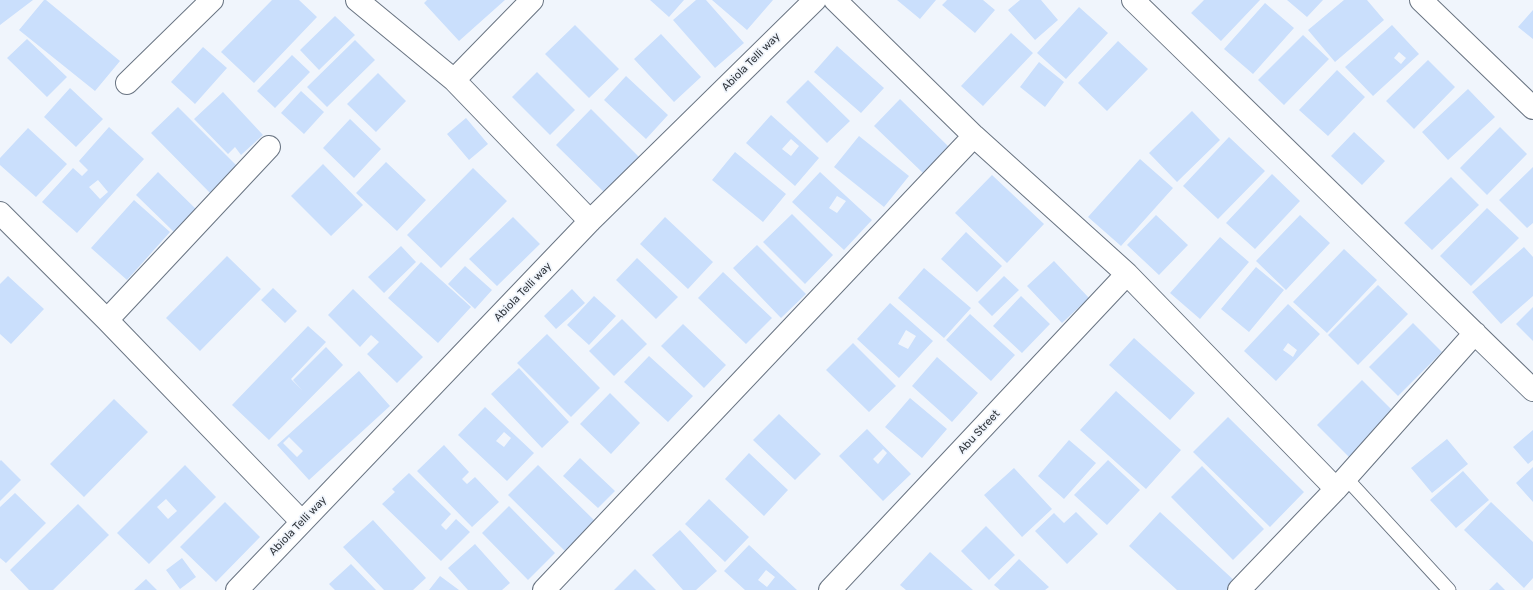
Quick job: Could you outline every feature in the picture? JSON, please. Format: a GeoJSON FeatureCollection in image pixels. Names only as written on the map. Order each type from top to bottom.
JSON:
{"type":"FeatureCollection","features":[{"type":"Feature","properties":{"kind":"street"},"geometry":{"type":"LineString","coordinates":[[127,82],[212,0]]}},
{"type":"Feature","properties":{"kind":"street"},"geometry":{"type":"LineString","coordinates":[[357,0],[454,80],[590,222]]}},
{"type":"Feature","properties":{"kind":"street"},"geometry":{"type":"LineString","coordinates":[[454,80],[532,0]]}},
{"type":"Feature","properties":{"kind":"street","name":"Abiola Telli way"},"geometry":{"type":"LineString","coordinates":[[238,590],[590,222],[815,0]]}},
{"type":"Feature","properties":{"kind":"street"},"geometry":{"type":"LineString","coordinates":[[835,0],[974,136],[1127,274],[1341,483]]}},
{"type":"Feature","properties":{"kind":"street"},"geometry":{"type":"LineString","coordinates":[[1133,0],[1533,390]]}},
{"type":"Feature","properties":{"kind":"street"},"geometry":{"type":"LineString","coordinates":[[1421,0],[1533,108]]}},
{"type":"Feature","properties":{"kind":"street"},"geometry":{"type":"LineString","coordinates":[[544,590],[974,136]]}},
{"type":"Feature","properties":{"kind":"street"},"geometry":{"type":"LineString","coordinates":[[107,320],[269,147]]}},
{"type":"Feature","properties":{"kind":"street"},"geometry":{"type":"LineString","coordinates":[[0,213],[107,320],[302,522]]}},
{"type":"Feature","properties":{"kind":"street","name":"Abu Street"},"geometry":{"type":"LineString","coordinates":[[830,590],[1127,274]]}},
{"type":"Feature","properties":{"kind":"street"},"geometry":{"type":"LineString","coordinates":[[1239,590],[1341,483],[1475,334]]}},
{"type":"Feature","properties":{"kind":"lane"},"geometry":{"type":"LineString","coordinates":[[1341,483],[1449,590]]}},
{"type":"Feature","properties":{"kind":"building"},"geometry":{"type":"Polygon","coordinates":[[[0,0],[33,0],[0,25],[0,0]]]}},
{"type":"Feature","properties":{"kind":"building"},"geometry":{"type":"Polygon","coordinates":[[[44,0],[46,0],[120,61],[95,91],[19,30],[44,0]]]}},
{"type":"Feature","properties":{"kind":"building"},"geometry":{"type":"Polygon","coordinates":[[[272,0],[299,0],[317,17],[254,83],[221,52],[272,0]]]}},
{"type":"Feature","properties":{"kind":"building"},"geometry":{"type":"Polygon","coordinates":[[[427,0],[505,0],[459,41],[424,3],[427,0]]]}},
{"type":"Feature","properties":{"kind":"building"},"geometry":{"type":"Polygon","coordinates":[[[650,0],[684,0],[669,17],[650,0]]]}},
{"type":"Feature","properties":{"kind":"building"},"geometry":{"type":"Polygon","coordinates":[[[696,0],[706,0],[744,43],[715,68],[673,20],[696,0]]]}},
{"type":"Feature","properties":{"kind":"building"},"geometry":{"type":"Polygon","coordinates":[[[712,0],[773,0],[747,30],[712,0]]]}},
{"type":"Feature","properties":{"kind":"building"},"geometry":{"type":"Polygon","coordinates":[[[897,0],[936,0],[920,19],[897,0]]]}},
{"type":"Feature","properties":{"kind":"building"},"geometry":{"type":"Polygon","coordinates":[[[947,0],[983,0],[995,10],[975,33],[942,5],[947,0]]]}},
{"type":"Feature","properties":{"kind":"building"},"geometry":{"type":"Polygon","coordinates":[[[1020,0],[1041,0],[1058,20],[1035,40],[1008,10],[1020,0]]]}},
{"type":"Feature","properties":{"kind":"building"},"geometry":{"type":"Polygon","coordinates":[[[1204,0],[1260,0],[1221,41],[1191,13],[1204,0]]]}},
{"type":"Feature","properties":{"kind":"building"},"geometry":{"type":"Polygon","coordinates":[[[1287,0],[1323,0],[1307,17],[1287,0]]]}},
{"type":"Feature","properties":{"kind":"building"},"geometry":{"type":"Polygon","coordinates":[[[1344,0],[1367,0],[1384,20],[1335,62],[1308,30],[1344,0]]]}},
{"type":"Feature","properties":{"kind":"building"},"geometry":{"type":"Polygon","coordinates":[[[1265,3],[1294,28],[1253,74],[1224,49],[1265,3]]]}},
{"type":"Feature","properties":{"kind":"building"},"geometry":{"type":"Polygon","coordinates":[[[1079,7],[1108,33],[1066,79],[1037,53],[1079,7]]]}},
{"type":"Feature","properties":{"kind":"building"},"geometry":{"type":"Polygon","coordinates":[[[1533,10],[1533,39],[1518,27],[1533,10]]]}},
{"type":"Feature","properties":{"kind":"building"},"geometry":{"type":"Polygon","coordinates":[[[335,16],[355,35],[319,70],[300,50],[335,16]]]}},
{"type":"Feature","properties":{"kind":"building"},"geometry":{"type":"Polygon","coordinates":[[[575,25],[619,69],[589,98],[545,54],[575,25]]]}},
{"type":"Feature","properties":{"kind":"building"},"geometry":{"type":"Polygon","coordinates":[[[1392,25],[1419,54],[1373,96],[1345,67],[1392,25]],[[1399,52],[1394,58],[1401,64],[1406,58],[1399,52]]]}},
{"type":"Feature","properties":{"kind":"building"},"geometry":{"type":"Polygon","coordinates":[[[1011,33],[1033,53],[983,106],[961,86],[1011,33]]]}},
{"type":"Feature","properties":{"kind":"building"},"geometry":{"type":"Polygon","coordinates":[[[661,34],[701,77],[674,102],[634,59],[661,34]]]}},
{"type":"Feature","properties":{"kind":"building"},"geometry":{"type":"Polygon","coordinates":[[[1303,35],[1329,59],[1284,105],[1258,80],[1303,35]]]}},
{"type":"Feature","properties":{"kind":"building"},"geometry":{"type":"Polygon","coordinates":[[[27,39],[67,77],[47,97],[7,58],[27,39]]]}},
{"type":"Feature","properties":{"kind":"building"},"geometry":{"type":"Polygon","coordinates":[[[355,40],[375,60],[327,107],[307,87],[355,40]]]}},
{"type":"Feature","properties":{"kind":"building"},"geometry":{"type":"Polygon","coordinates":[[[1118,41],[1148,69],[1107,111],[1078,83],[1118,41]]]}},
{"type":"Feature","properties":{"kind":"building"},"geometry":{"type":"Polygon","coordinates":[[[837,46],[884,88],[861,113],[814,72],[837,46]]]}},
{"type":"Feature","properties":{"kind":"building"},"geometry":{"type":"Polygon","coordinates":[[[203,47],[227,68],[195,104],[171,82],[203,47]]]}},
{"type":"Feature","properties":{"kind":"building"},"geometry":{"type":"Polygon","coordinates":[[[292,55],[310,72],[275,108],[257,91],[292,55]]]}},
{"type":"Feature","properties":{"kind":"building"},"geometry":{"type":"Polygon","coordinates":[[[1428,60],[1455,87],[1414,129],[1386,101],[1428,60]]]}},
{"type":"Feature","properties":{"kind":"building"},"geometry":{"type":"Polygon","coordinates":[[[1039,62],[1064,82],[1045,107],[1020,87],[1039,62]]]}},
{"type":"Feature","properties":{"kind":"building"},"geometry":{"type":"Polygon","coordinates":[[[1337,70],[1365,97],[1328,136],[1299,110],[1337,70]]]}},
{"type":"Feature","properties":{"kind":"building"},"geometry":{"type":"Polygon","coordinates":[[[537,72],[575,110],[550,135],[512,97],[537,72]]]}},
{"type":"Feature","properties":{"kind":"building"},"geometry":{"type":"Polygon","coordinates":[[[378,73],[406,101],[376,132],[347,104],[378,73]]]}},
{"type":"Feature","properties":{"kind":"building"},"geometry":{"type":"Polygon","coordinates":[[[626,76],[668,115],[646,139],[604,100],[626,76]]]}},
{"type":"Feature","properties":{"kind":"building"},"geometry":{"type":"Polygon","coordinates":[[[808,80],[850,121],[827,143],[786,102],[808,80]]]}},
{"type":"Feature","properties":{"kind":"building"},"geometry":{"type":"Polygon","coordinates":[[[70,88],[103,119],[76,147],[44,117],[70,88]]]}},
{"type":"Feature","properties":{"kind":"building"},"geometry":{"type":"Polygon","coordinates":[[[1468,89],[1495,117],[1448,160],[1422,132],[1468,89]]]}},
{"type":"Feature","properties":{"kind":"building"},"geometry":{"type":"Polygon","coordinates":[[[301,91],[324,112],[304,134],[281,113],[301,91]]]}},
{"type":"Feature","properties":{"kind":"building"},"geometry":{"type":"Polygon","coordinates":[[[223,92],[263,135],[241,155],[235,147],[228,154],[194,119],[223,92]]]}},
{"type":"Feature","properties":{"kind":"building"},"geometry":{"type":"Polygon","coordinates":[[[900,99],[949,147],[923,173],[874,126],[900,99]]]}},
{"type":"Feature","properties":{"kind":"building"},"geometry":{"type":"Polygon","coordinates":[[[178,107],[239,168],[212,195],[151,133],[178,107]]]}},
{"type":"Feature","properties":{"kind":"building"},"geometry":{"type":"Polygon","coordinates":[[[591,109],[641,159],[606,194],[556,145],[591,109]]]}},
{"type":"Feature","properties":{"kind":"building"},"geometry":{"type":"Polygon","coordinates":[[[1192,111],[1220,140],[1177,182],[1149,153],[1192,111]]]}},
{"type":"Feature","properties":{"kind":"building"},"geometry":{"type":"Polygon","coordinates":[[[771,115],[819,158],[795,186],[746,143],[771,115]],[[791,139],[782,149],[791,156],[799,146],[791,139]]]}},
{"type":"Feature","properties":{"kind":"building"},"geometry":{"type":"Polygon","coordinates":[[[466,118],[488,144],[469,160],[447,134],[466,118]]]}},
{"type":"Feature","properties":{"kind":"building"},"geometry":{"type":"Polygon","coordinates":[[[350,119],[381,149],[354,178],[323,148],[350,119]]]}},
{"type":"Feature","properties":{"kind":"building"},"geometry":{"type":"Polygon","coordinates":[[[109,127],[144,159],[77,233],[42,202],[73,168],[82,176],[88,170],[79,161],[109,127]],[[98,180],[89,187],[100,199],[108,192],[98,180]]]}},
{"type":"Feature","properties":{"kind":"building"},"geometry":{"type":"Polygon","coordinates":[[[1500,127],[1527,154],[1487,195],[1460,168],[1500,127]]]}},
{"type":"Feature","properties":{"kind":"building"},"geometry":{"type":"Polygon","coordinates":[[[28,128],[67,164],[36,197],[0,165],[0,158],[28,128]]]}},
{"type":"Feature","properties":{"kind":"building"},"geometry":{"type":"Polygon","coordinates":[[[1354,132],[1385,161],[1362,185],[1331,156],[1354,132]]]}},
{"type":"Feature","properties":{"kind":"building"},"geometry":{"type":"Polygon","coordinates":[[[859,136],[909,176],[884,207],[834,167],[859,136]]]}},
{"type":"Feature","properties":{"kind":"building"},"geometry":{"type":"Polygon","coordinates":[[[1229,137],[1265,171],[1218,219],[1183,186],[1229,137]]]}},
{"type":"Feature","properties":{"kind":"building"},"geometry":{"type":"Polygon","coordinates":[[[735,152],[786,194],[763,222],[712,180],[735,152]]]}},
{"type":"Feature","properties":{"kind":"building"},"geometry":{"type":"Polygon","coordinates":[[[1140,159],[1173,188],[1121,246],[1088,217],[1140,159]]]}},
{"type":"Feature","properties":{"kind":"building"},"geometry":{"type":"Polygon","coordinates":[[[386,162],[426,200],[397,231],[356,193],[386,162]]]}},
{"type":"Feature","properties":{"kind":"building"},"geometry":{"type":"Polygon","coordinates":[[[323,164],[363,205],[331,236],[291,196],[323,164]]]}},
{"type":"Feature","properties":{"kind":"building"},"geometry":{"type":"Polygon","coordinates":[[[1533,167],[1533,223],[1527,228],[1499,200],[1533,167]]]}},
{"type":"Feature","properties":{"kind":"building"},"geometry":{"type":"Polygon","coordinates":[[[473,168],[507,201],[441,268],[407,235],[473,168]]]}},
{"type":"Feature","properties":{"kind":"building"},"geometry":{"type":"Polygon","coordinates":[[[158,172],[198,211],[175,233],[136,195],[158,172]]]}},
{"type":"Feature","properties":{"kind":"building"},"geometry":{"type":"Polygon","coordinates":[[[820,172],[872,220],[844,250],[792,202],[820,172]],[[837,196],[829,208],[837,213],[846,201],[837,196]]]}},
{"type":"Feature","properties":{"kind":"building"},"geometry":{"type":"Polygon","coordinates":[[[1272,174],[1300,201],[1255,249],[1226,223],[1272,174]]]}},
{"type":"Feature","properties":{"kind":"building"},"geometry":{"type":"Polygon","coordinates":[[[992,175],[1044,224],[1007,263],[955,213],[992,175]]]}},
{"type":"Feature","properties":{"kind":"building"},"geometry":{"type":"Polygon","coordinates":[[[1451,177],[1479,205],[1432,250],[1404,223],[1451,177]]]}},
{"type":"Feature","properties":{"kind":"building"},"geometry":{"type":"Polygon","coordinates":[[[134,200],[170,232],[127,280],[91,248],[134,200]]]}},
{"type":"Feature","properties":{"kind":"building"},"geometry":{"type":"Polygon","coordinates":[[[1487,208],[1519,238],[1471,286],[1440,256],[1487,208]]]}},
{"type":"Feature","properties":{"kind":"building"},"geometry":{"type":"Polygon","coordinates":[[[792,214],[833,255],[805,284],[763,242],[792,214]]]}},
{"type":"Feature","properties":{"kind":"building"},"geometry":{"type":"Polygon","coordinates":[[[1156,215],[1188,245],[1159,275],[1127,245],[1156,215]]]}},
{"type":"Feature","properties":{"kind":"building"},"geometry":{"type":"Polygon","coordinates":[[[1300,215],[1330,243],[1286,290],[1256,261],[1300,215]]]}},
{"type":"Feature","properties":{"kind":"building"},"geometry":{"type":"Polygon","coordinates":[[[513,217],[540,244],[497,286],[469,259],[513,217]]]}},
{"type":"Feature","properties":{"kind":"building"},"geometry":{"type":"Polygon","coordinates":[[[665,217],[713,262],[688,289],[640,244],[665,217]]]}},
{"type":"Feature","properties":{"kind":"building"},"geometry":{"type":"Polygon","coordinates":[[[966,232],[1002,266],[977,292],[941,259],[966,232]]]}},
{"type":"Feature","properties":{"kind":"building"},"geometry":{"type":"Polygon","coordinates":[[[1220,237],[1249,262],[1200,319],[1170,293],[1220,237]]]}},
{"type":"Feature","properties":{"kind":"building"},"geometry":{"type":"Polygon","coordinates":[[[757,245],[806,294],[781,318],[733,268],[757,245]]]}},
{"type":"Feature","properties":{"kind":"building"},"geometry":{"type":"Polygon","coordinates":[[[401,246],[416,262],[384,293],[368,277],[401,246]]]}},
{"type":"Feature","properties":{"kind":"building"},"geometry":{"type":"Polygon","coordinates":[[[1524,247],[1533,257],[1533,296],[1501,324],[1472,292],[1524,247]]]}},
{"type":"Feature","properties":{"kind":"building"},"geometry":{"type":"Polygon","coordinates":[[[1344,249],[1377,280],[1327,333],[1293,302],[1344,249]]]}},
{"type":"Feature","properties":{"kind":"building"},"geometry":{"type":"Polygon","coordinates":[[[227,256],[261,289],[200,351],[166,318],[227,256]]]}},
{"type":"Feature","properties":{"kind":"building"},"geometry":{"type":"Polygon","coordinates":[[[637,258],[678,297],[656,319],[616,280],[637,258]]]}},
{"type":"Feature","properties":{"kind":"building"},"geometry":{"type":"Polygon","coordinates":[[[1054,261],[1089,298],[1062,323],[1027,286],[1054,261]]]}},
{"type":"Feature","properties":{"kind":"building"},"geometry":{"type":"Polygon","coordinates":[[[421,262],[471,307],[438,343],[388,298],[421,262]]]}},
{"type":"Feature","properties":{"kind":"building"},"geometry":{"type":"Polygon","coordinates":[[[465,266],[492,290],[475,309],[448,284],[465,266]]]}},
{"type":"Feature","properties":{"kind":"building"},"geometry":{"type":"Polygon","coordinates":[[[1256,267],[1284,290],[1249,332],[1221,309],[1256,267]]]}},
{"type":"Feature","properties":{"kind":"building"},"geometry":{"type":"Polygon","coordinates":[[[924,268],[971,308],[944,338],[898,298],[924,268]]]}},
{"type":"Feature","properties":{"kind":"building"},"geometry":{"type":"Polygon","coordinates":[[[723,272],[772,318],[746,344],[698,298],[723,272]]]}},
{"type":"Feature","properties":{"kind":"building"},"geometry":{"type":"Polygon","coordinates":[[[8,276],[44,309],[11,344],[0,334],[0,284],[8,276]]]}},
{"type":"Feature","properties":{"kind":"building"},"geometry":{"type":"Polygon","coordinates":[[[1004,276],[1019,290],[992,316],[978,302],[1004,276]]]}},
{"type":"Feature","properties":{"kind":"building"},"geometry":{"type":"Polygon","coordinates":[[[1378,285],[1408,314],[1358,365],[1328,335],[1378,285]]]}},
{"type":"Feature","properties":{"kind":"building"},"geometry":{"type":"Polygon","coordinates":[[[273,288],[297,311],[285,323],[261,300],[273,288]]]}},
{"type":"Feature","properties":{"kind":"building"},"geometry":{"type":"Polygon","coordinates":[[[353,289],[423,357],[397,383],[367,354],[379,342],[371,335],[360,347],[328,315],[353,289]]]}},
{"type":"Feature","properties":{"kind":"building"},"geometry":{"type":"Polygon","coordinates":[[[572,289],[585,303],[556,329],[544,316],[572,289]]]}},
{"type":"Feature","properties":{"kind":"building"},"geometry":{"type":"Polygon","coordinates":[[[594,296],[616,316],[589,345],[567,325],[594,296]]]}},
{"type":"Feature","properties":{"kind":"building"},"geometry":{"type":"Polygon","coordinates":[[[1021,296],[1050,324],[1022,353],[993,326],[1021,296]]]}},
{"type":"Feature","properties":{"kind":"building"},"geometry":{"type":"Polygon","coordinates":[[[890,303],[933,341],[899,378],[857,339],[890,303]],[[906,330],[898,344],[908,349],[916,336],[906,330]]]}},
{"type":"Feature","properties":{"kind":"building"},"geometry":{"type":"Polygon","coordinates":[[[1288,304],[1320,334],[1276,381],[1244,351],[1288,304]],[[1288,343],[1283,350],[1293,357],[1297,350],[1288,343]]]}},
{"type":"Feature","properties":{"kind":"building"},"geometry":{"type":"Polygon","coordinates":[[[1533,307],[1533,341],[1516,324],[1533,307]]]}},
{"type":"Feature","properties":{"kind":"building"},"geometry":{"type":"Polygon","coordinates":[[[970,314],[1015,355],[991,381],[946,340],[970,314]]]}},
{"type":"Feature","properties":{"kind":"building"},"geometry":{"type":"Polygon","coordinates":[[[622,319],[647,344],[614,376],[589,351],[622,319]]]}},
{"type":"Feature","properties":{"kind":"building"},"geometry":{"type":"Polygon","coordinates":[[[1413,323],[1442,352],[1398,396],[1369,367],[1413,323]]]}},
{"type":"Feature","properties":{"kind":"building"},"geometry":{"type":"Polygon","coordinates":[[[683,324],[726,365],[704,388],[661,346],[683,324]]]}},
{"type":"Feature","properties":{"kind":"building"},"geometry":{"type":"Polygon","coordinates":[[[308,326],[326,342],[291,379],[302,390],[293,380],[326,347],[343,365],[269,440],[232,405],[308,326]]]}},
{"type":"Feature","properties":{"kind":"building"},"geometry":{"type":"Polygon","coordinates":[[[547,334],[600,388],[571,417],[517,363],[547,334]]]}},
{"type":"Feature","properties":{"kind":"building"},"geometry":{"type":"Polygon","coordinates":[[[1134,338],[1195,393],[1170,420],[1109,365],[1134,338]]]}},
{"type":"Feature","properties":{"kind":"building"},"geometry":{"type":"Polygon","coordinates":[[[853,343],[896,386],[869,412],[826,370],[853,343]]]}},
{"type":"Feature","properties":{"kind":"building"},"geometry":{"type":"Polygon","coordinates":[[[649,356],[693,396],[668,422],[624,382],[649,356]]]}},
{"type":"Feature","properties":{"kind":"building"},"geometry":{"type":"Polygon","coordinates":[[[937,357],[978,393],[952,422],[912,386],[937,357]]]}},
{"type":"Feature","properties":{"kind":"building"},"geometry":{"type":"Polygon","coordinates":[[[519,368],[569,422],[542,448],[491,394],[519,368]]]}},
{"type":"Feature","properties":{"kind":"building"},"geometry":{"type":"Polygon","coordinates":[[[359,371],[390,406],[309,480],[277,445],[359,371]],[[289,437],[283,443],[297,457],[303,451],[289,437]]]}},
{"type":"Feature","properties":{"kind":"building"},"geometry":{"type":"Polygon","coordinates":[[[1362,380],[1395,413],[1350,458],[1317,425],[1362,380]]]}},
{"type":"Feature","properties":{"kind":"building"},"geometry":{"type":"Polygon","coordinates":[[[1116,391],[1181,450],[1146,489],[1080,430],[1116,391]]]}},
{"type":"Feature","properties":{"kind":"building"},"geometry":{"type":"Polygon","coordinates":[[[610,393],[640,423],[611,454],[580,424],[610,393]]]}},
{"type":"Feature","properties":{"kind":"building"},"geometry":{"type":"Polygon","coordinates":[[[910,398],[947,429],[922,458],[885,427],[910,398]]]}},
{"type":"Feature","properties":{"kind":"building"},"geometry":{"type":"Polygon","coordinates":[[[114,399],[148,432],[84,497],[50,464],[114,399]]]}},
{"type":"Feature","properties":{"kind":"building"},"geometry":{"type":"Polygon","coordinates":[[[485,407],[534,453],[507,481],[458,435],[485,407]],[[504,432],[496,441],[504,447],[511,438],[504,432]]]}},
{"type":"Feature","properties":{"kind":"building"},"geometry":{"type":"Polygon","coordinates":[[[779,414],[821,454],[795,480],[753,440],[779,414]]]}},
{"type":"Feature","properties":{"kind":"building"},"geometry":{"type":"Polygon","coordinates":[[[1228,417],[1304,492],[1270,527],[1193,452],[1228,417]]]}},
{"type":"Feature","properties":{"kind":"building"},"geometry":{"type":"Polygon","coordinates":[[[867,429],[911,474],[883,501],[839,456],[867,429]],[[883,449],[873,459],[878,464],[887,453],[883,449]]]}},
{"type":"Feature","properties":{"kind":"building"},"geometry":{"type":"Polygon","coordinates":[[[1533,430],[1533,460],[1528,464],[1513,447],[1533,430]]]}},
{"type":"Feature","properties":{"kind":"building"},"geometry":{"type":"Polygon","coordinates":[[[1447,439],[1468,464],[1432,493],[1411,468],[1447,439]]]}},
{"type":"Feature","properties":{"kind":"building"},"geometry":{"type":"Polygon","coordinates":[[[1069,440],[1096,463],[1064,499],[1038,476],[1069,440]]]}},
{"type":"Feature","properties":{"kind":"building"},"geometry":{"type":"Polygon","coordinates":[[[444,445],[469,472],[462,479],[467,484],[475,477],[499,502],[472,527],[417,471],[444,445]]]}},
{"type":"Feature","properties":{"kind":"building"},"geometry":{"type":"Polygon","coordinates":[[[749,453],[788,490],[764,516],[725,479],[749,453]]]}},
{"type":"Feature","properties":{"kind":"building"},"geometry":{"type":"Polygon","coordinates":[[[580,458],[615,491],[598,508],[563,476],[580,458]]]}},
{"type":"Feature","properties":{"kind":"building"},"geometry":{"type":"Polygon","coordinates":[[[1,460],[21,480],[0,501],[0,461],[1,460]]]}},
{"type":"Feature","properties":{"kind":"building"},"geometry":{"type":"Polygon","coordinates":[[[1108,460],[1140,490],[1107,525],[1074,495],[1108,460]]]}},
{"type":"Feature","properties":{"kind":"building"},"geometry":{"type":"Polygon","coordinates":[[[185,465],[216,497],[149,564],[117,533],[185,465]],[[166,499],[157,507],[168,519],[177,511],[166,499]]]}},
{"type":"Feature","properties":{"kind":"building"},"geometry":{"type":"Polygon","coordinates":[[[538,465],[597,523],[567,553],[508,495],[538,465]]]}},
{"type":"Feature","properties":{"kind":"building"},"geometry":{"type":"Polygon","coordinates":[[[1202,466],[1264,529],[1233,560],[1171,497],[1202,466]]]}},
{"type":"Feature","properties":{"kind":"building"},"geometry":{"type":"Polygon","coordinates":[[[1533,467],[1533,502],[1516,483],[1533,467]]]}},
{"type":"Feature","properties":{"kind":"building"},"geometry":{"type":"Polygon","coordinates":[[[1014,468],[1052,509],[1022,537],[984,495],[1014,468]]]}},
{"type":"Feature","properties":{"kind":"building"},"geometry":{"type":"Polygon","coordinates":[[[1463,471],[1489,500],[1456,528],[1430,500],[1463,471]]]}},
{"type":"Feature","properties":{"kind":"building"},"geometry":{"type":"Polygon","coordinates":[[[409,473],[451,514],[441,525],[446,530],[456,519],[470,532],[441,561],[382,504],[395,492],[392,489],[409,473]]]}},
{"type":"Feature","properties":{"kind":"building"},"geometry":{"type":"Polygon","coordinates":[[[15,493],[46,523],[6,563],[0,558],[0,507],[15,493]]]}},
{"type":"Feature","properties":{"kind":"building"},"geometry":{"type":"Polygon","coordinates":[[[709,499],[749,537],[725,562],[685,524],[709,499]]]}},
{"type":"Feature","properties":{"kind":"building"},"geometry":{"type":"Polygon","coordinates":[[[225,502],[260,537],[216,582],[180,547],[225,502]]]}},
{"type":"Feature","properties":{"kind":"building"},"geometry":{"type":"Polygon","coordinates":[[[1491,502],[1533,542],[1533,578],[1524,588],[1464,530],[1491,502]]]}},
{"type":"Feature","properties":{"kind":"building"},"geometry":{"type":"Polygon","coordinates":[[[78,504],[109,535],[53,590],[29,590],[10,570],[78,504]]]}},
{"type":"Feature","properties":{"kind":"building"},"geometry":{"type":"Polygon","coordinates":[[[509,506],[555,553],[528,580],[482,533],[509,506]]]}},
{"type":"Feature","properties":{"kind":"building"},"geometry":{"type":"Polygon","coordinates":[[[1076,512],[1098,534],[1067,564],[1035,531],[1054,513],[1064,523],[1076,512]]]}},
{"type":"Feature","properties":{"kind":"building"},"geometry":{"type":"Polygon","coordinates":[[[1160,512],[1237,583],[1230,590],[1177,590],[1129,546],[1160,512]]]}},
{"type":"Feature","properties":{"kind":"building"},"geometry":{"type":"Polygon","coordinates":[[[373,520],[426,578],[413,590],[384,590],[343,547],[373,520]]]}},
{"type":"Feature","properties":{"kind":"building"},"geometry":{"type":"Polygon","coordinates":[[[986,526],[1015,555],[989,580],[961,551],[986,526]]]}},
{"type":"Feature","properties":{"kind":"building"},"geometry":{"type":"Polygon","coordinates":[[[680,530],[717,571],[696,590],[683,590],[652,555],[680,530]]]}},
{"type":"Feature","properties":{"kind":"building"},"geometry":{"type":"Polygon","coordinates":[[[475,544],[510,583],[502,590],[468,590],[448,568],[475,544]]]}},
{"type":"Feature","properties":{"kind":"building"},"geometry":{"type":"Polygon","coordinates":[[[749,545],[797,590],[745,590],[724,571],[749,545]],[[766,570],[758,580],[767,587],[775,577],[766,570]]]}},
{"type":"Feature","properties":{"kind":"building"},"geometry":{"type":"Polygon","coordinates":[[[930,552],[973,590],[906,590],[900,585],[930,552]]]}},
{"type":"Feature","properties":{"kind":"building"},"geometry":{"type":"Polygon","coordinates":[[[182,558],[196,577],[180,589],[166,570],[182,558]]]}},
{"type":"Feature","properties":{"kind":"building"},"geometry":{"type":"Polygon","coordinates":[[[1019,559],[1049,587],[1045,590],[1000,590],[994,585],[1019,559]]]}},
{"type":"Feature","properties":{"kind":"building"},"geometry":{"type":"Polygon","coordinates":[[[351,564],[376,590],[335,590],[329,584],[351,564]]]}},
{"type":"Feature","properties":{"kind":"building"},"geometry":{"type":"Polygon","coordinates":[[[635,569],[656,590],[614,590],[635,569]]]}},
{"type":"Feature","properties":{"kind":"building"},"geometry":{"type":"Polygon","coordinates":[[[440,576],[459,590],[429,590],[440,576]]]}},
{"type":"Feature","properties":{"kind":"building"},"geometry":{"type":"Polygon","coordinates":[[[146,579],[157,590],[134,590],[146,579]]]}},
{"type":"Feature","properties":{"kind":"building"},"geometry":{"type":"Polygon","coordinates":[[[1497,582],[1505,590],[1489,590],[1497,582]]]}}]}
